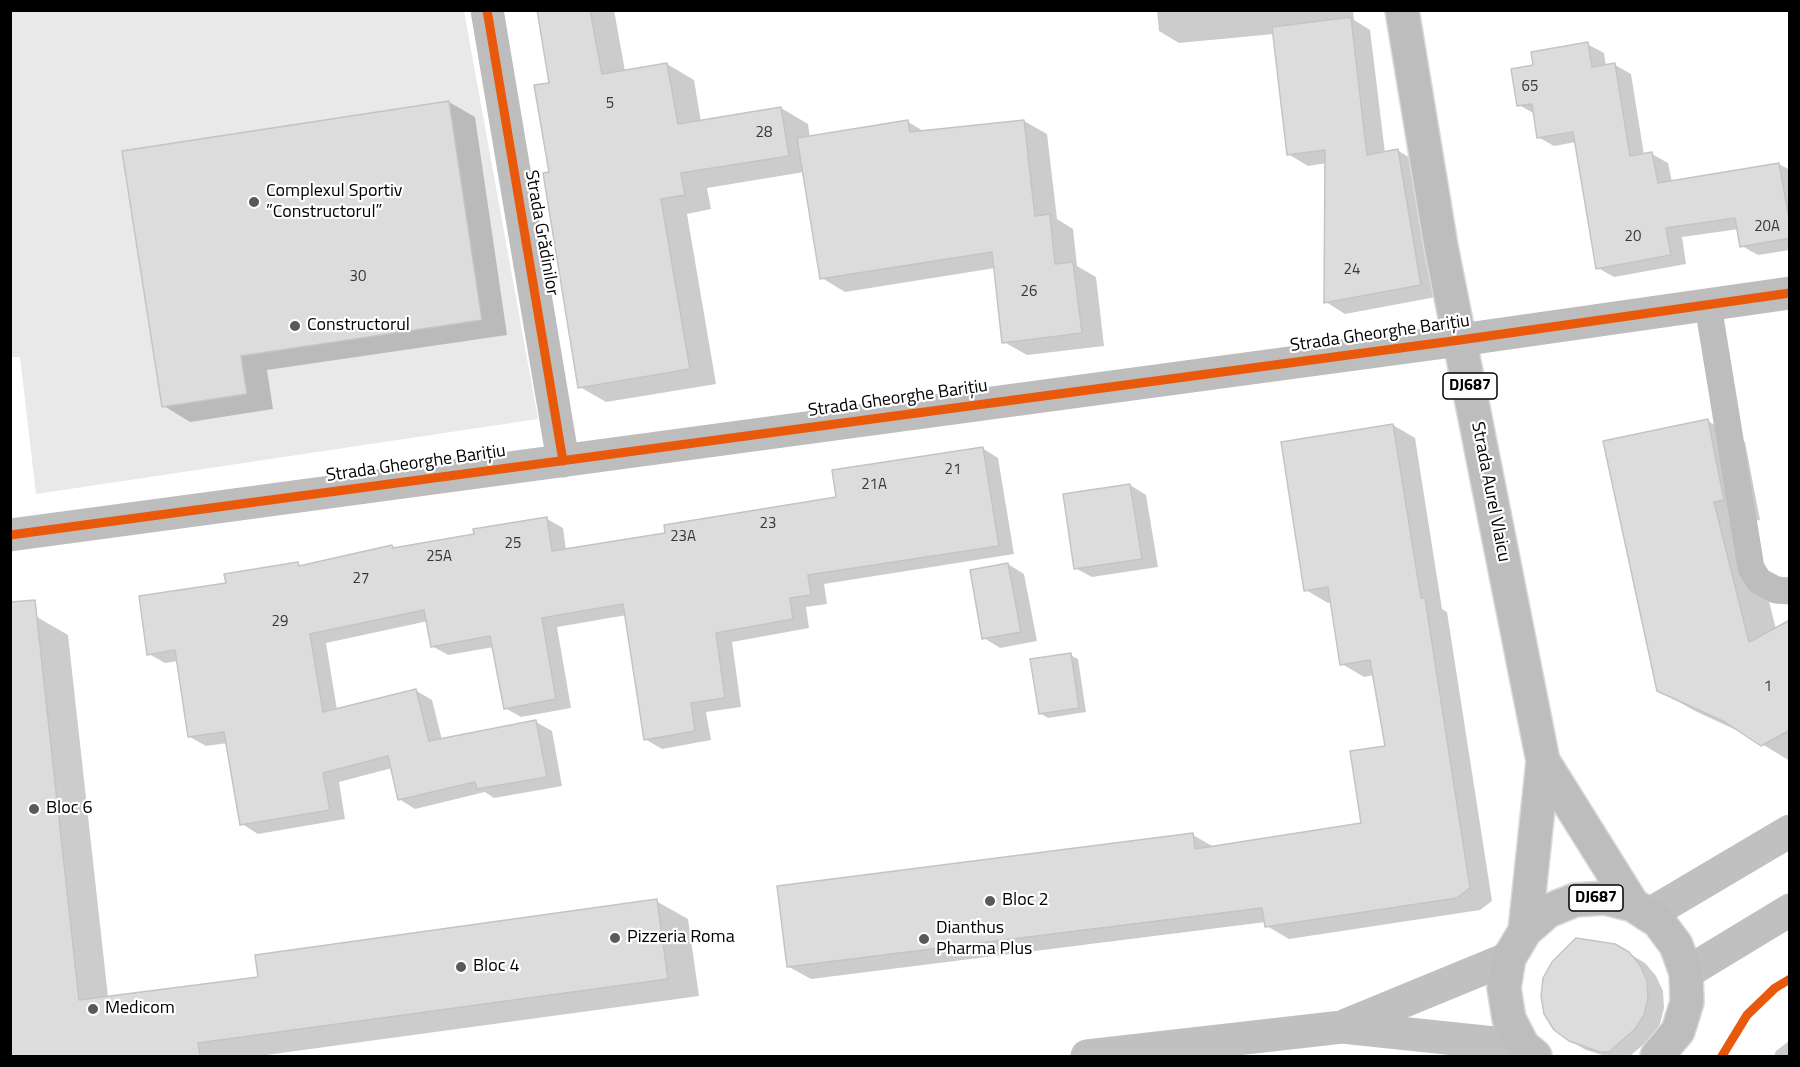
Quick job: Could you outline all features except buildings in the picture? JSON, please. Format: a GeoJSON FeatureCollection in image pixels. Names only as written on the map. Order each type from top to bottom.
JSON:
{"type":"FeatureCollection","features":[{"type":"Feature","properties":{"kind":"street","name":"Strada Grădinilor"},"geometry":{"type":"LineString","coordinates":[[487,10],[563,461]]}},
{"type":"Feature","properties":{"kind":"street","name":"Strada Aurel Vlaicu"},"geometry":{"type":"LineString","coordinates":[[1402,10],[1442,246],[1542,761],[1517,944]]}},
{"type":"Feature","properties":{"kind":"street","name":"Strada Gheorghe Barițiu"},"geometry":{"type":"LineString","coordinates":[[10,535],[1461,340],[1790,293]]}},
{"type":"Feature","properties":{"kind":"street","name":"Strada Aurel Vlaicu"},"geometry":{"type":"LineString","coordinates":[[1542,761],[1640,910]]}},
{"type":"Feature","properties":{"kind":"street"},"geometry":{"type":"LineString","coordinates":[[1640,910],[1790,831]]}},
{"type":"Feature","properties":{"kind":"street","name":"DJ687"},"geometry":{"type":"LineString","coordinates":[[1529,1051],[1509,1019],[1504,988],[1517,944],[1548,911],[1575,900],[1605,898],[1640,910],[1658,921],[1676,945],[1686,973],[1687,1002],[1675,1044],[1657,1056]]}},
{"type":"Feature","properties":{"kind":"street"},"geometry":{"type":"LineString","coordinates":[[1686,973],[1790,910]]}},
{"type":"Feature","properties":{"kind":"street"},"geometry":{"type":"LineString","coordinates":[[1342,1027],[1517,944]]}},
{"type":"Feature","properties":{"kind":"street"},"geometry":{"type":"LineString","coordinates":[[1087,1056],[1342,1027],[1529,1051]]}},
{"type":"Feature","properties":{"kind":"lane"},"geometry":{"type":"LineString","coordinates":[[1708,305],[1751,568],[1759,581],[1776,590],[1790,591]]}},
{"type":"Feature","properties":{"kind":"shaded area","name":"Complexul Sportiv ”Constructorul”"},"geometry":{"type":"Polygon","coordinates":[[[10,11],[464,11],[538,419],[36,494],[20,357],[11,357],[10,11]]]}},
{"type":"Feature","properties":{"kind":"cycle path"},"geometry":{"type":"LineString","coordinates":[[487,10],[563,461]]}},
{"type":"Feature","properties":{"kind":"cycle path"},"geometry":{"type":"LineString","coordinates":[[10,535],[1460,340],[1790,293]]}},
{"type":"Feature","properties":{"kind":"cycle path"},"geometry":{"type":"LineString","coordinates":[[1722,1056],[1747,1015],[1775,988],[1790,979]]}},
{"type":"Feature","properties":{"kind":"place","name":"Complexul Sportiv ”Constructorul”"},"geometry":{"type":"Point","coordinates":[254,202]}},
{"type":"Feature","properties":{"kind":"place","name":"Constructorul"},"geometry":{"type":"Point","coordinates":[295,326]}},
{"type":"Feature","properties":{"kind":"place","name":"Bloc 6"},"geometry":{"type":"Point","coordinates":[34,809]}},
{"type":"Feature","properties":{"kind":"place","name":"Bloc 2"},"geometry":{"type":"Point","coordinates":[990,901]}},
{"type":"Feature","properties":{"kind":"place","name":"Pizzeria Roma"},"geometry":{"type":"Point","coordinates":[615,938]}},
{"type":"Feature","properties":{"kind":"place","name":"Dianthus Pharma Plus"},"geometry":{"type":"Point","coordinates":[924,939]}},
{"type":"Feature","properties":{"kind":"place","name":"Bloc 4"},"geometry":{"type":"Point","coordinates":[461,967]}},
{"type":"Feature","properties":{"kind":"place","name":"Medicom"},"geometry":{"type":"Point","coordinates":[93,1009]}}]}
